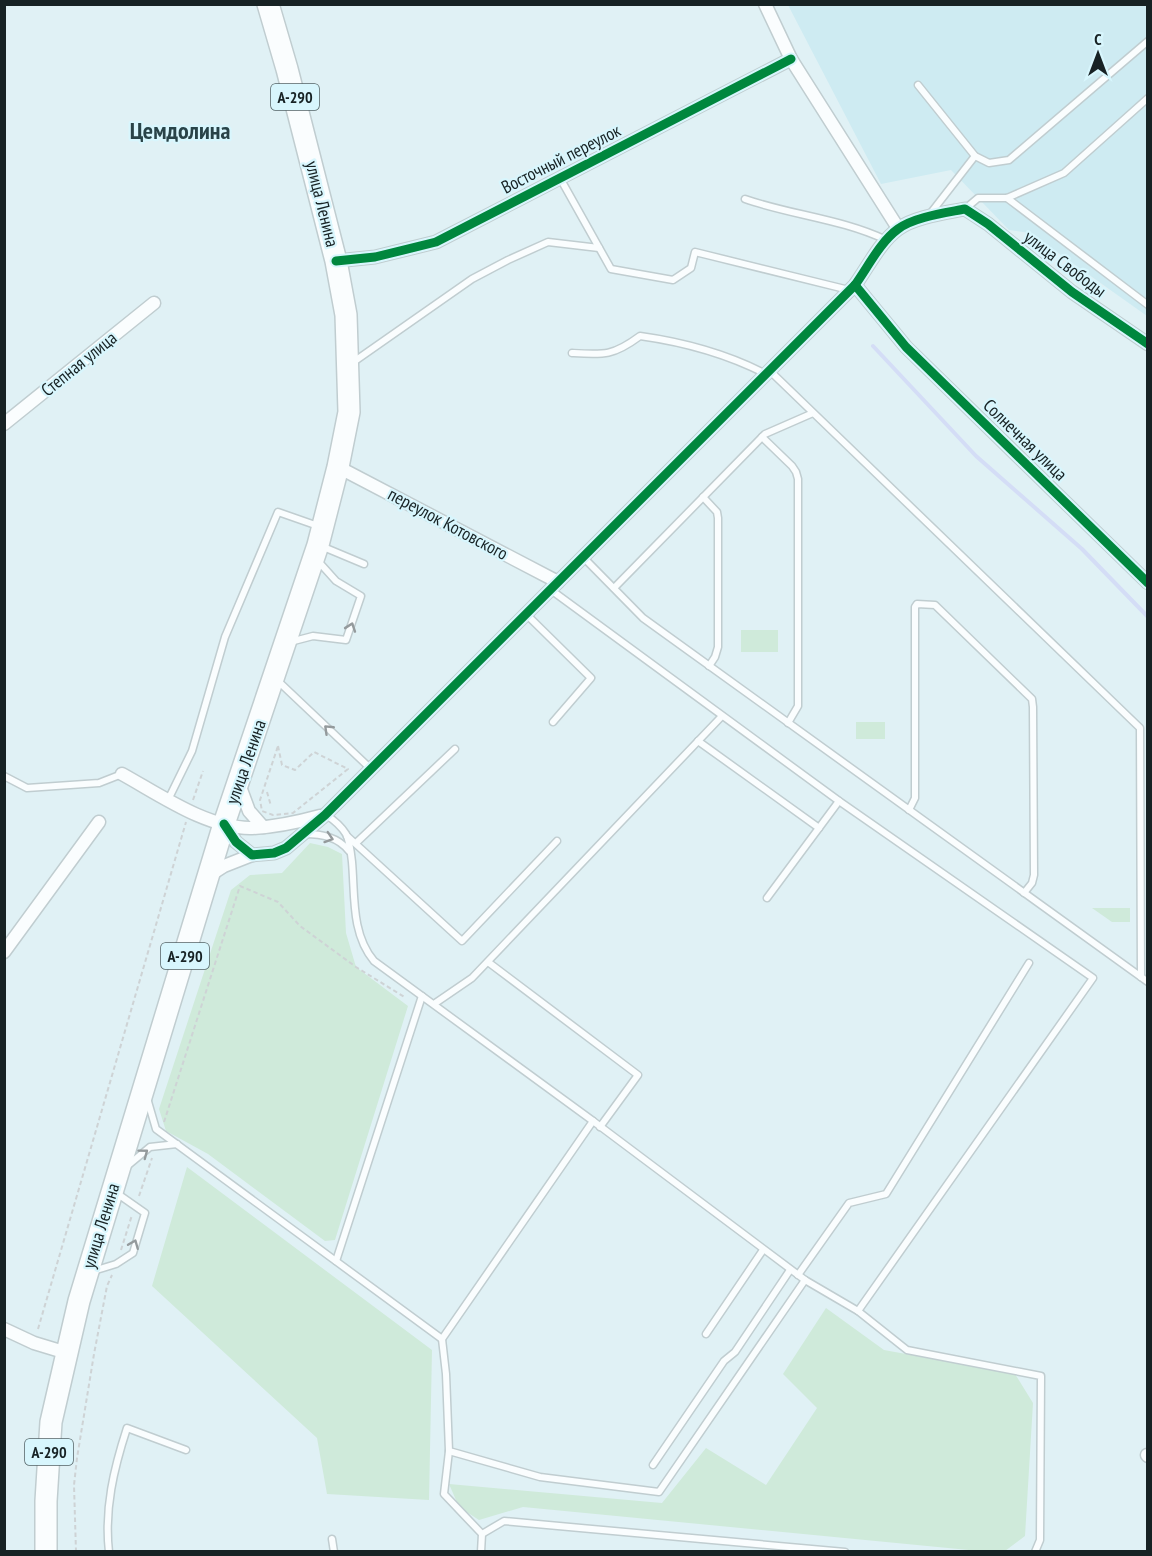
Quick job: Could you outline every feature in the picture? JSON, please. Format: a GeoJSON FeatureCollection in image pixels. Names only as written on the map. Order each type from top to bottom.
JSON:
{"type":"FeatureCollection","features":[{"type":"Feature","properties":{"kind":"highway","name":"улица Ленина"},"geometry":{"type":"LineString","coordinates":[[46,1551],[46,1502],[51,1422],[87,1273],[224,824],[318,543],[338,467],[349,412],[346,315],[336,261],[288,69],[268,4]]}},
{"type":"Feature","properties":{"kind":"street"},"geometry":{"type":"LineString","coordinates":[[765,4],[791,59],[898,228]]}},
{"type":"Feature","properties":{"kind":"street","name":"Восточный переулок"},"geometry":{"type":"LineString","coordinates":[[336,261],[375,257],[436,242],[791,59]]}},
{"type":"Feature","properties":{"kind":"street"},"geometry":{"type":"LineString","coordinates":[[210,875],[224,866],[252,855],[274,853],[286,848],[325,815],[852,288],[886,240],[898,228],[928,217],[965,209]]}},
{"type":"Feature","properties":{"kind":"street","name":"улица Свободы"},"geometry":{"type":"LineString","coordinates":[[965,209],[988,224],[1072,292],[1148,344]]}},
{"type":"Feature","properties":{"kind":"street","name":"Солнечная улица"},"geometry":{"type":"LineString","coordinates":[[852,288],[906,347],[1148,583]]}},
{"type":"Feature","properties":{"kind":"street","name":"Степная улица"},"geometry":{"type":"LineString","coordinates":[[4,424],[154,303]]}},
{"type":"Feature","properties":{"kind":"street","name":"переулок Котовского"},"geometry":{"type":"LineString","coordinates":[[338,467],[554,586]]}},
{"type":"Feature","properties":{"kind":"street"},"geometry":{"type":"LineString","coordinates":[[122,774],[189,811],[224,824],[250,828],[263,827],[325,815]]}},
{"type":"Feature","properties":{"kind":"street"},"geometry":{"type":"LineString","coordinates":[[239,783],[249,812],[263,827]]}},
{"type":"Feature","properties":{"kind":"street"},"geometry":{"type":"LineString","coordinates":[[4,952],[99,822]]}},
{"type":"Feature","properties":{"kind":"street"},"geometry":{"type":"LineString","coordinates":[[224,824],[236,842],[252,855]]}},
{"type":"Feature","properties":{"kind":"street"},"geometry":{"type":"LineString","coordinates":[[4,1329],[34,1343],[66,1353]]}},
{"type":"Feature","properties":{"kind":"lane"},"geometry":{"type":"LineString","coordinates":[[918,86],[975,156],[988,163],[1009,160],[1148,41]]}},
{"type":"Feature","properties":{"kind":"lane"},"geometry":{"type":"LineString","coordinates":[[965,209],[978,198],[1007,198],[1064,173],[1148,98]]}},
{"type":"Feature","properties":{"kind":"lane"},"geometry":{"type":"LineString","coordinates":[[928,217],[975,156]]}},
{"type":"Feature","properties":{"kind":"lane"},"geometry":{"type":"LineString","coordinates":[[560,178],[611,269],[672,280],[691,268],[695,252],[852,288]]}},
{"type":"Feature","properties":{"kind":"lane"},"geometry":{"type":"LineString","coordinates":[[1007,198],[1148,305]]}},
{"type":"Feature","properties":{"kind":"lane"},"geometry":{"type":"LineString","coordinates":[[745,199],[867,231],[886,240]]}},
{"type":"Feature","properties":{"kind":"lane"},"geometry":{"type":"LineString","coordinates":[[349,365],[472,279],[508,260],[549,242],[599,248]]}},
{"type":"Feature","properties":{"kind":"lane"},"geometry":{"type":"LineString","coordinates":[[572,353],[602,355],[623,348],[639,336],[661,339],[738,360],[768,372],[1140,728],[1141,977]]}},
{"type":"Feature","properties":{"kind":"lane"},"geometry":{"type":"LineString","coordinates":[[614,588],[765,434],[813,413]]}},
{"type":"Feature","properties":{"kind":"lane"},"geometry":{"type":"LineString","coordinates":[[762,437],[792,466],[798,479],[798,706],[788,723]]}},
{"type":"Feature","properties":{"kind":"lane"},"geometry":{"type":"LineString","coordinates":[[703,497],[717,512],[718,518],[718,647],[709,666]]}},
{"type":"Feature","properties":{"kind":"lane"},"geometry":{"type":"LineString","coordinates":[[168,800],[192,751],[225,637],[278,512],[318,543],[364,564]]}},
{"type":"Feature","properties":{"kind":"lane"},"geometry":{"type":"LineString","coordinates":[[286,642],[313,636],[346,640],[361,596],[336,582],[318,543]]}},
{"type":"Feature","properties":{"kind":"lane"},"geometry":{"type":"LineString","coordinates":[[583,557],[643,618],[1148,982]]}},
{"type":"Feature","properties":{"kind":"lane"},"geometry":{"type":"LineString","coordinates":[[554,586],[722,716],[839,801],[1093,978],[858,1311]]}},
{"type":"Feature","properties":{"kind":"lane"},"geometry":{"type":"LineString","coordinates":[[909,810],[915,798],[915,607],[917,604],[932,603],[1032,699],[1034,706],[1034,875],[1032,883],[1024,893]]}},
{"type":"Feature","properties":{"kind":"lane"},"geometry":{"type":"LineString","coordinates":[[527,615],[591,678],[553,722]]}},
{"type":"Feature","properties":{"kind":"lane"},"geometry":{"type":"LineString","coordinates":[[274,678],[370,769]]}},
{"type":"Feature","properties":{"kind":"lane"},"geometry":{"type":"LineString","coordinates":[[434,1004],[472,978],[488,962],[722,716]]}},
{"type":"Feature","properties":{"kind":"lane"},"geometry":{"type":"LineString","coordinates":[[698,741],[819,828]]}},
{"type":"Feature","properties":{"kind":"lane"},"geometry":{"type":"LineString","coordinates":[[356,843],[455,749]]}},
{"type":"Feature","properties":{"kind":"lane"},"geometry":{"type":"LineString","coordinates":[[4,776],[27,788],[99,783],[122,774]]}},
{"type":"Feature","properties":{"kind":"lane"},"geometry":{"type":"LineString","coordinates":[[767,898],[839,801]]}},
{"type":"Feature","properties":{"kind":"lane"},"geometry":{"type":"LineString","coordinates":[[325,815],[335,821],[347,835],[462,941],[557,842]]}},
{"type":"Feature","properties":{"kind":"lane"},"geometry":{"type":"LineString","coordinates":[[301,835],[316,834],[331,837],[343,843],[351,853]]}},
{"type":"Feature","properties":{"kind":"lane"},"geometry":{"type":"LineString","coordinates":[[347,835],[351,853],[359,937],[365,952],[374,961],[600,1126],[790,1270],[858,1311],[907,1350],[1041,1376],[1040,1540],[1035,1551]]}},
{"type":"Feature","properties":{"kind":"lane"},"geometry":{"type":"LineString","coordinates":[[488,962],[638,1075],[600,1126]]}},
{"type":"Feature","properties":{"kind":"lane"},"geometry":{"type":"LineString","coordinates":[[798,1275],[849,1203],[886,1194],[1029,963]]}},
{"type":"Feature","properties":{"kind":"lane"},"geometry":{"type":"LineString","coordinates":[[336,1260],[422,996]]}},
{"type":"Feature","properties":{"kind":"lane"},"geometry":{"type":"LineString","coordinates":[[145,1088],[156,1129],[442,1339]]}},
{"type":"Feature","properties":{"kind":"lane"},"geometry":{"type":"LineString","coordinates":[[481,1551],[482,1534],[444,1494],[449,1451],[446,1374],[442,1339],[593,1121]]}},
{"type":"Feature","properties":{"kind":"lane"},"geometry":{"type":"LineString","coordinates":[[87,1273],[116,1264],[133,1253],[145,1213],[114,1183],[150,1147],[177,1144]]}},
{"type":"Feature","properties":{"kind":"lane"},"geometry":{"type":"LineString","coordinates":[[706,1334],[763,1250]]}},
{"type":"Feature","properties":{"kind":"lane"},"geometry":{"type":"LineString","coordinates":[[653,1465],[724,1361],[735,1352],[790,1270]]}},
{"type":"Feature","properties":{"kind":"lane"},"geometry":{"type":"LineString","coordinates":[[449,1451],[540,1477],[659,1492],[806,1280]]}},
{"type":"Feature","properties":{"kind":"lane"},"geometry":{"type":"LineString","coordinates":[[109,1551],[109,1507],[115,1465],[127,1428],[186,1450]]}},
{"type":"Feature","properties":{"kind":"lane"},"geometry":{"type":"LineString","coordinates":[[482,1534],[504,1521],[845,1551]]}},
{"type":"Feature","properties":{"kind":"lane"},"geometry":{"type":"LineString","coordinates":[[332,1539],[334,1551]]}},
{"type":"Feature","properties":{"kind":"path"},"geometry":{"type":"LineString","coordinates":[[278,746],[282,765],[295,770],[314,752],[348,769],[293,813],[273,815],[262,812],[260,800],[278,746]]}},
{"type":"Feature","properties":{"kind":"path"},"geometry":{"type":"LineString","coordinates":[[34,1343],[173,861],[203,771]]}},
{"type":"Feature","properties":{"kind":"path"},"geometry":{"type":"LineString","coordinates":[[267,792],[271,806]]}},
{"type":"Feature","properties":{"kind":"path"},"geometry":{"type":"LineString","coordinates":[[240,886],[278,902],[300,927],[356,967],[419,1006]]}},
{"type":"Feature","properties":{"kind":"shaded area"},"geometry":{"type":"Polygon","coordinates":[[[788,5],[1147,5],[1147,316],[1030,233],[1009,230],[951,170],[881,184],[788,5]]]}},
{"type":"Feature","properties":{"kind":"green space"},"geometry":{"type":"Polygon","coordinates":[[[741,630],[778,630],[778,652],[741,652],[741,630]]]}},
{"type":"Feature","properties":{"kind":"green space"},"geometry":{"type":"Polygon","coordinates":[[[856,722],[885,722],[885,739],[856,739],[856,722]]]}},
{"type":"Feature","properties":{"kind":"green space"},"geometry":{"type":"Polygon","coordinates":[[[310,843],[328,847],[342,854],[346,933],[356,967],[408,1006],[335,1240],[325,1241],[208,1154],[166,1131],[159,1109],[231,890],[250,875],[282,873],[310,843]]]}},
{"type":"Feature","properties":{"kind":"green space"},"geometry":{"type":"Polygon","coordinates":[[[1092,908],[1130,908],[1130,922],[1112,922],[1092,908]]]}},
{"type":"Feature","properties":{"kind":"green space"},"geometry":{"type":"Polygon","coordinates":[[[187,1167],[432,1350],[429,1500],[327,1494],[317,1438],[152,1286],[187,1167]]]}},
{"type":"Feature","properties":{"kind":"green space"},"geometry":{"type":"Polygon","coordinates":[[[826,1308],[884,1350],[1015,1374],[1033,1403],[1025,1536],[1005,1551],[979,1551],[523,1507],[479,1520],[459,1507],[449,1484],[662,1503],[706,1448],[766,1485],[817,1408],[783,1374],[826,1308]]]}},
{"type":"Feature","properties":{"kind":"waterway"},"geometry":{"type":"LineString","coordinates":[[873,346],[976,456],[1082,549],[1148,617]]}},
{"type":"Feature","properties":{"kind":"cycle path"},"geometry":{"type":"LineString","coordinates":[[336,261],[375,257],[436,242],[791,59]]}},
{"type":"Feature","properties":{"kind":"cycle path"},"geometry":{"type":"LineString","coordinates":[[224,824],[236,842],[252,855],[274,853],[286,848],[325,815],[855,285],[892,234],[912,221],[965,209],[988,224],[1072,292],[1148,344]]}},
{"type":"Feature","properties":{"kind":"cycle path"},"geometry":{"type":"LineString","coordinates":[[855,285],[906,347],[1148,583]]}},
{"type":"Feature","properties":{"kind":"district","name":"Цемдолина"},"geometry":{"type":"Point","coordinates":[180,131]}}]}
